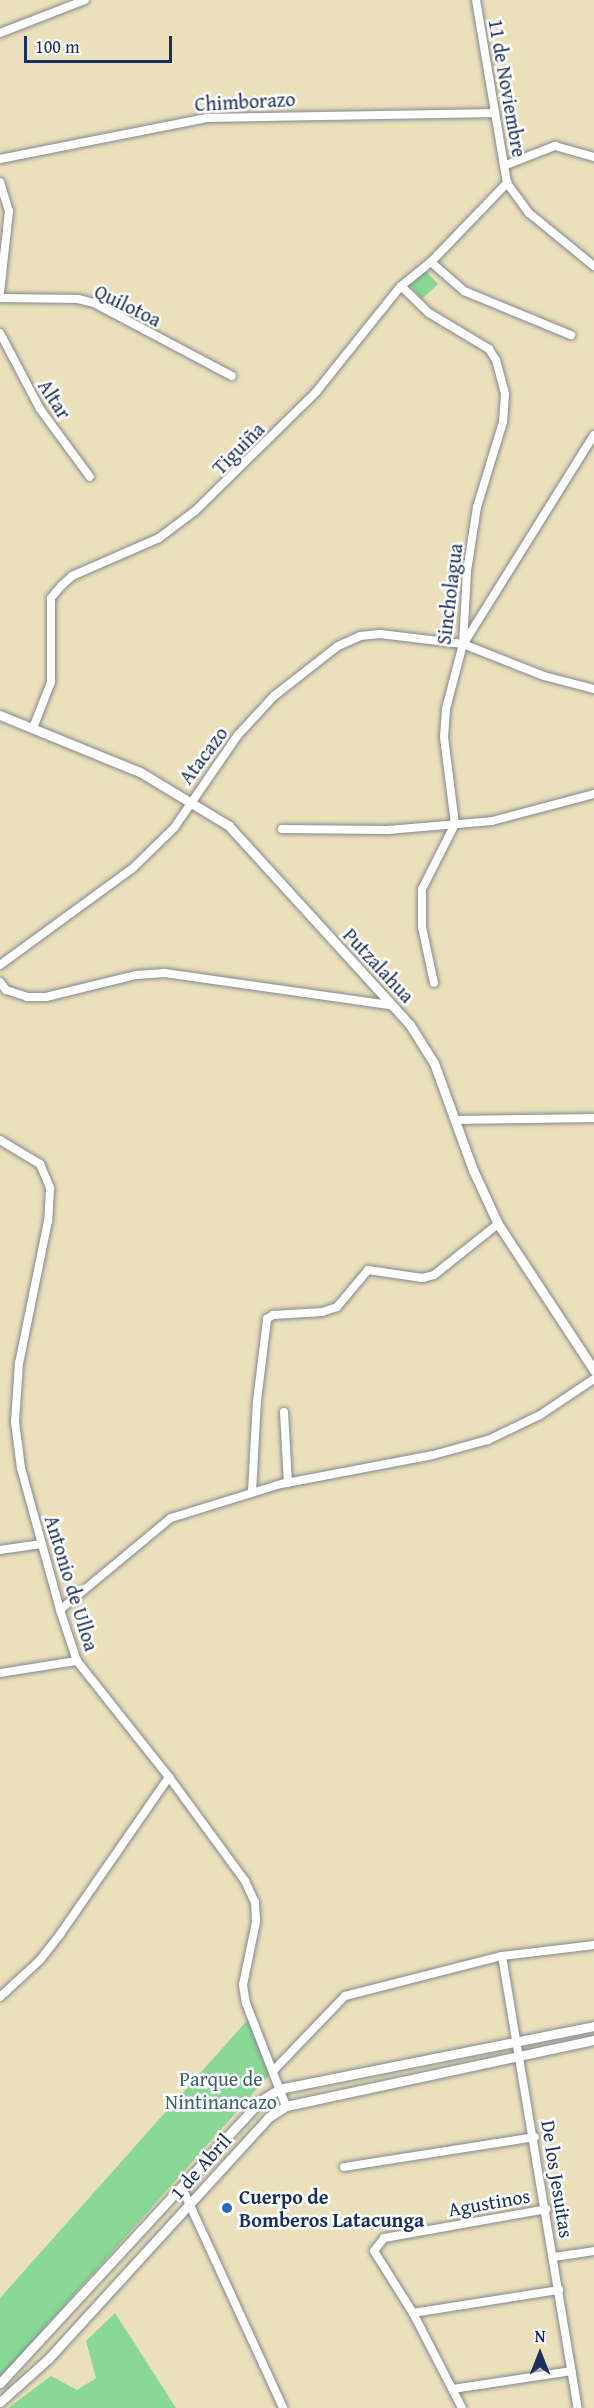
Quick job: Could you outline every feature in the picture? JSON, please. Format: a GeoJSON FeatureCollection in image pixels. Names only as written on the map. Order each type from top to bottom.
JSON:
{"type":"FeatureCollection","features":[{"type":"Feature","properties":{"kind":"street"},"geometry":{"type":"LineString","coordinates":[[0,33],[85,0]]}},
{"type":"Feature","properties":{"kind":"street","name":"11 de Noviembre"},"geometry":{"type":"LineString","coordinates":[[476,0],[506,165],[507,183]]}},
{"type":"Feature","properties":{"kind":"street","name":"Chimborazo"},"geometry":{"type":"LineString","coordinates":[[0,159],[208,117],[495,113]]}},
{"type":"Feature","properties":{"kind":"street"},"geometry":{"type":"LineString","coordinates":[[506,165],[555,146],[594,157]]}},
{"type":"Feature","properties":{"kind":"street"},"geometry":{"type":"LineString","coordinates":[[0,182],[9,211],[0,292]]}},
{"type":"Feature","properties":{"kind":"street"},"geometry":{"type":"LineString","coordinates":[[507,183],[529,213],[594,266]]}},
{"type":"Feature","properties":{"kind":"street","name":"Tiguiña"},"geometry":{"type":"LineString","coordinates":[[33,728],[51,682],[51,598],[61,586],[72,576],[159,538],[195,511],[316,392],[401,286],[430,262],[507,183]]}},
{"type":"Feature","properties":{"kind":"street"},"geometry":{"type":"LineString","coordinates":[[430,262],[464,291],[571,335]]}},
{"type":"Feature","properties":{"kind":"street","name":"Sincholagua"},"geometry":{"type":"LineString","coordinates":[[401,286],[429,313],[489,349],[496,360],[505,394],[503,422],[477,507],[467,571],[463,644],[454,666],[445,718],[455,824]]}},
{"type":"Feature","properties":{"kind":"street","name":"Quilotoa"},"geometry":{"type":"LineString","coordinates":[[0,298],[78,299],[94,303],[232,376]]}},
{"type":"Feature","properties":{"kind":"street","name":"Altar"},"geometry":{"type":"LineString","coordinates":[[0,333],[40,409],[90,477]]}},
{"type":"Feature","properties":{"kind":"street"},"geometry":{"type":"LineString","coordinates":[[463,644],[594,435]]}},
{"type":"Feature","properties":{"kind":"street","name":"Atacazo"},"geometry":{"type":"LineString","coordinates":[[0,965],[133,868],[174,828],[190,801],[238,735],[274,696],[338,646],[360,636],[380,634],[463,644],[544,676],[594,689]]}},
{"type":"Feature","properties":{"kind":"street","name":"Putzalahua"},"geometry":{"type":"LineString","coordinates":[[0,715],[140,772],[229,826],[410,1025],[434,1063],[473,1170],[498,1224],[594,1370]]}},
{"type":"Feature","properties":{"kind":"street"},"geometry":{"type":"LineString","coordinates":[[282,829],[345,832],[492,821],[594,794]]}},
{"type":"Feature","properties":{"kind":"street"},"geometry":{"type":"LineString","coordinates":[[434,983],[422,927],[422,889],[455,824]]}},
{"type":"Feature","properties":{"kind":"street"},"geometry":{"type":"LineString","coordinates":[[0,982],[6,990],[27,997],[46,997],[136,975],[165,973],[391,1005]]}},
{"type":"Feature","properties":{"kind":"street"},"geometry":{"type":"LineString","coordinates":[[456,1120],[594,1118]]}},
{"type":"Feature","properties":{"kind":"street","name":"Antonio de Ulloa"},"geometry":{"type":"LineString","coordinates":[[0,1140],[40,1164],[50,1188],[48,1221],[19,1363],[15,1422],[21,1468],[60,1610],[77,1661],[170,1777],[245,1881],[255,1902],[256,1922],[243,1985],[246,2003],[286,2106]]}},
{"type":"Feature","properties":{"kind":"street"},"geometry":{"type":"LineString","coordinates":[[252,1492],[257,1401],[267,1319],[273,1315],[322,1312],[337,1307],[368,1270],[422,1278],[434,1275],[498,1224]]}},
{"type":"Feature","properties":{"kind":"street"},"geometry":{"type":"LineString","coordinates":[[60,1610],[171,1518],[288,1483],[433,1455],[488,1440],[540,1415],[594,1379]]}},
{"type":"Feature","properties":{"kind":"street"},"geometry":{"type":"LineString","coordinates":[[284,1412],[288,1483]]}},
{"type":"Feature","properties":{"kind":"street"},"geometry":{"type":"LineString","coordinates":[[0,1550],[42,1544]]}},
{"type":"Feature","properties":{"kind":"street"},"geometry":{"type":"LineString","coordinates":[[0,1673],[77,1661]]}},
{"type":"Feature","properties":{"kind":"street"},"geometry":{"type":"LineString","coordinates":[[0,1997],[40,1960],[61,1933],[170,1777]]}},
{"type":"Feature","properties":{"kind":"street"},"geometry":{"type":"LineString","coordinates":[[273,2071],[345,1996],[502,1956],[594,1945]]}},
{"type":"Feature","properties":{"kind":"street","name":"De los Jesuitas"},"geometry":{"type":"LineString","coordinates":[[502,1956],[522,2055],[578,2408]]}},
{"type":"Feature","properties":{"kind":"street","name":"1 de Abril"},"geometry":{"type":"LineString","coordinates":[[0,2382],[182,2188],[260,2101],[279,2089],[594,2026]]}},
{"type":"Feature","properties":{"kind":"street","name":"1 de Abril"},"geometry":{"type":"LineString","coordinates":[[0,2402],[48,2359],[269,2117],[286,2106],[594,2040]]}},
{"type":"Feature","properties":{"kind":"street"},"geometry":{"type":"LineString","coordinates":[[344,2167],[535,2137]]}},
{"type":"Feature","properties":{"kind":"street"},"geometry":{"type":"LineString","coordinates":[[182,2188],[191,2203],[283,2408]]}},
{"type":"Feature","properties":{"kind":"street","name":"Agustinos"},"geometry":{"type":"LineString","coordinates":[[413,2313],[374,2251],[384,2238],[546,2209]]}},
{"type":"Feature","properties":{"kind":"street"},"geometry":{"type":"LineString","coordinates":[[554,2257],[594,2251]]}},
{"type":"Feature","properties":{"kind":"street"},"geometry":{"type":"LineString","coordinates":[[462,2408],[413,2313],[559,2289]]}},
{"type":"Feature","properties":{"kind":"street"},"geometry":{"type":"LineString","coordinates":[[453,2389],[572,2371]]}},
{"type":"Feature","properties":{"kind":"green space"},"geometry":{"type":"Polygon","coordinates":[[[426,271],[438,284],[422,299],[410,285],[426,271]]]}},
{"type":"Feature","properties":{"kind":"green space","name":"Parque de Nintinancazo"},"geometry":{"type":"Polygon","coordinates":[[[251,2016],[273,2071],[0,2378],[0,2298],[251,2016]]]}},
{"type":"Feature","properties":{"kind":"green space"},"geometry":{"type":"Polygon","coordinates":[[[115,2313],[176,2408],[8,2408],[51,2376],[77,2390],[96,2378],[86,2341],[115,2313]]]}},
{"type":"Feature","properties":{"kind":"place","name":"Cuerpo de Bomberos Latacunga"},"geometry":{"type":"Point","coordinates":[227,2208]}}]}
